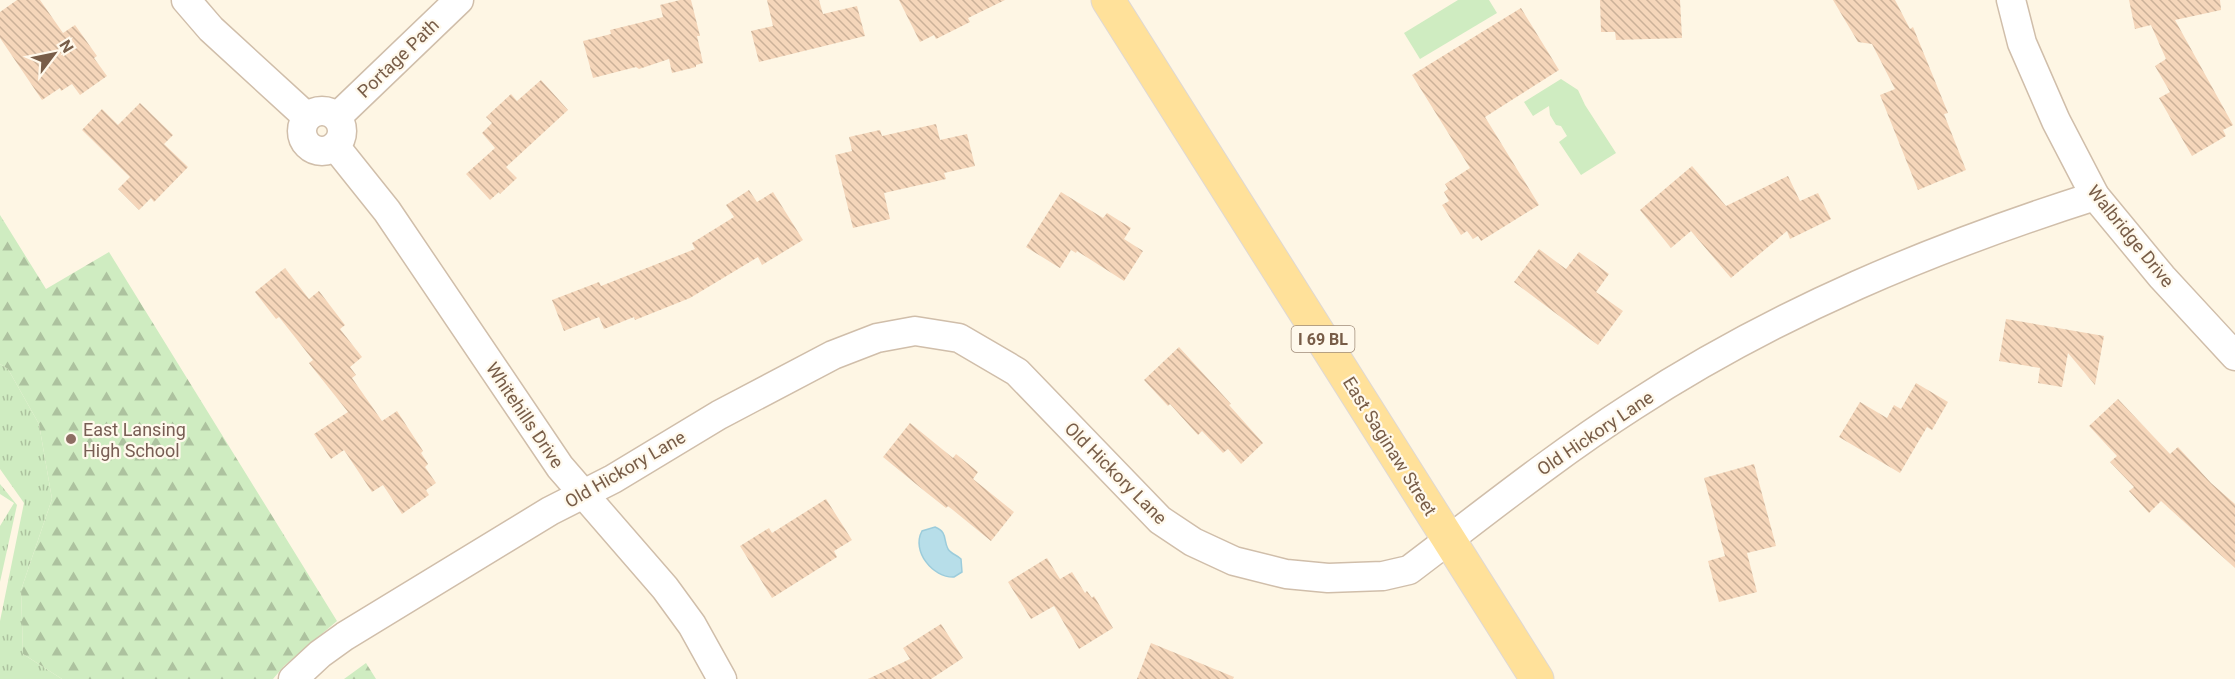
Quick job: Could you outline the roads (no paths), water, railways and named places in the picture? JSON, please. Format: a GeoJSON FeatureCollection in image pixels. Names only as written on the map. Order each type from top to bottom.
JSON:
{"type":"FeatureCollection","features":[{"type":"Feature","properties":{"kind":"main road","name":"East Saginaw Street"},"geometry":{"type":"LineString","coordinates":[[1108,0],[1537,679]]}},
{"type":"Feature","properties":{"kind":"street"},"geometry":{"type":"LineString","coordinates":[[186,0],[211,29],[307,117]]}},
{"type":"Feature","properties":{"kind":"street","name":"Portage Path"},"geometry":{"type":"LineString","coordinates":[[337,117],[459,0]]}},
{"type":"Feature","properties":{"kind":"street","name":"Walbridge Drive"},"geometry":{"type":"LineString","coordinates":[[2011,0],[2022,43],[2056,121],[2095,196],[2162,277],[2235,356]]}},
{"type":"Feature","properties":{"kind":"street"},"geometry":{"type":"LineString","coordinates":[[319,111],[325,111],[337,117],[342,136],[335,146],[321,152],[308,146],[302,135],[303,122],[307,117],[319,111]]}},
{"type":"Feature","properties":{"kind":"street","name":"Whitehills Drive"},"geometry":{"type":"LineString","coordinates":[[335,146],[387,211],[560,467],[665,588],[692,625],[722,679]]}},
{"type":"Feature","properties":{"kind":"street","name":"Old Hickory Lane"},"geometry":{"type":"LineString","coordinates":[[293,679],[320,654],[345,636],[550,511],[613,479],[719,415],[832,355],[877,338],[915,332],[959,338],[1017,372],[1160,520],[1193,542],[1234,561],[1286,574],[1328,578],[1383,576],[1409,570],[1563,452],[1634,405],[1781,321],[1857,284],[1935,251],[2095,196]]}},
{"type":"Feature","properties":{"kind":"water"},"geometry":{"type":"Polygon","coordinates":[[[935,527],[944,534],[949,551],[961,559],[962,572],[954,577],[939,573],[926,562],[922,555],[919,539],[922,531],[935,527]]]}},
{"type":"Feature","properties":{"kind":"place","name":"East Lansing High School"},"geometry":{"type":"Point","coordinates":[71,439]}}]}
